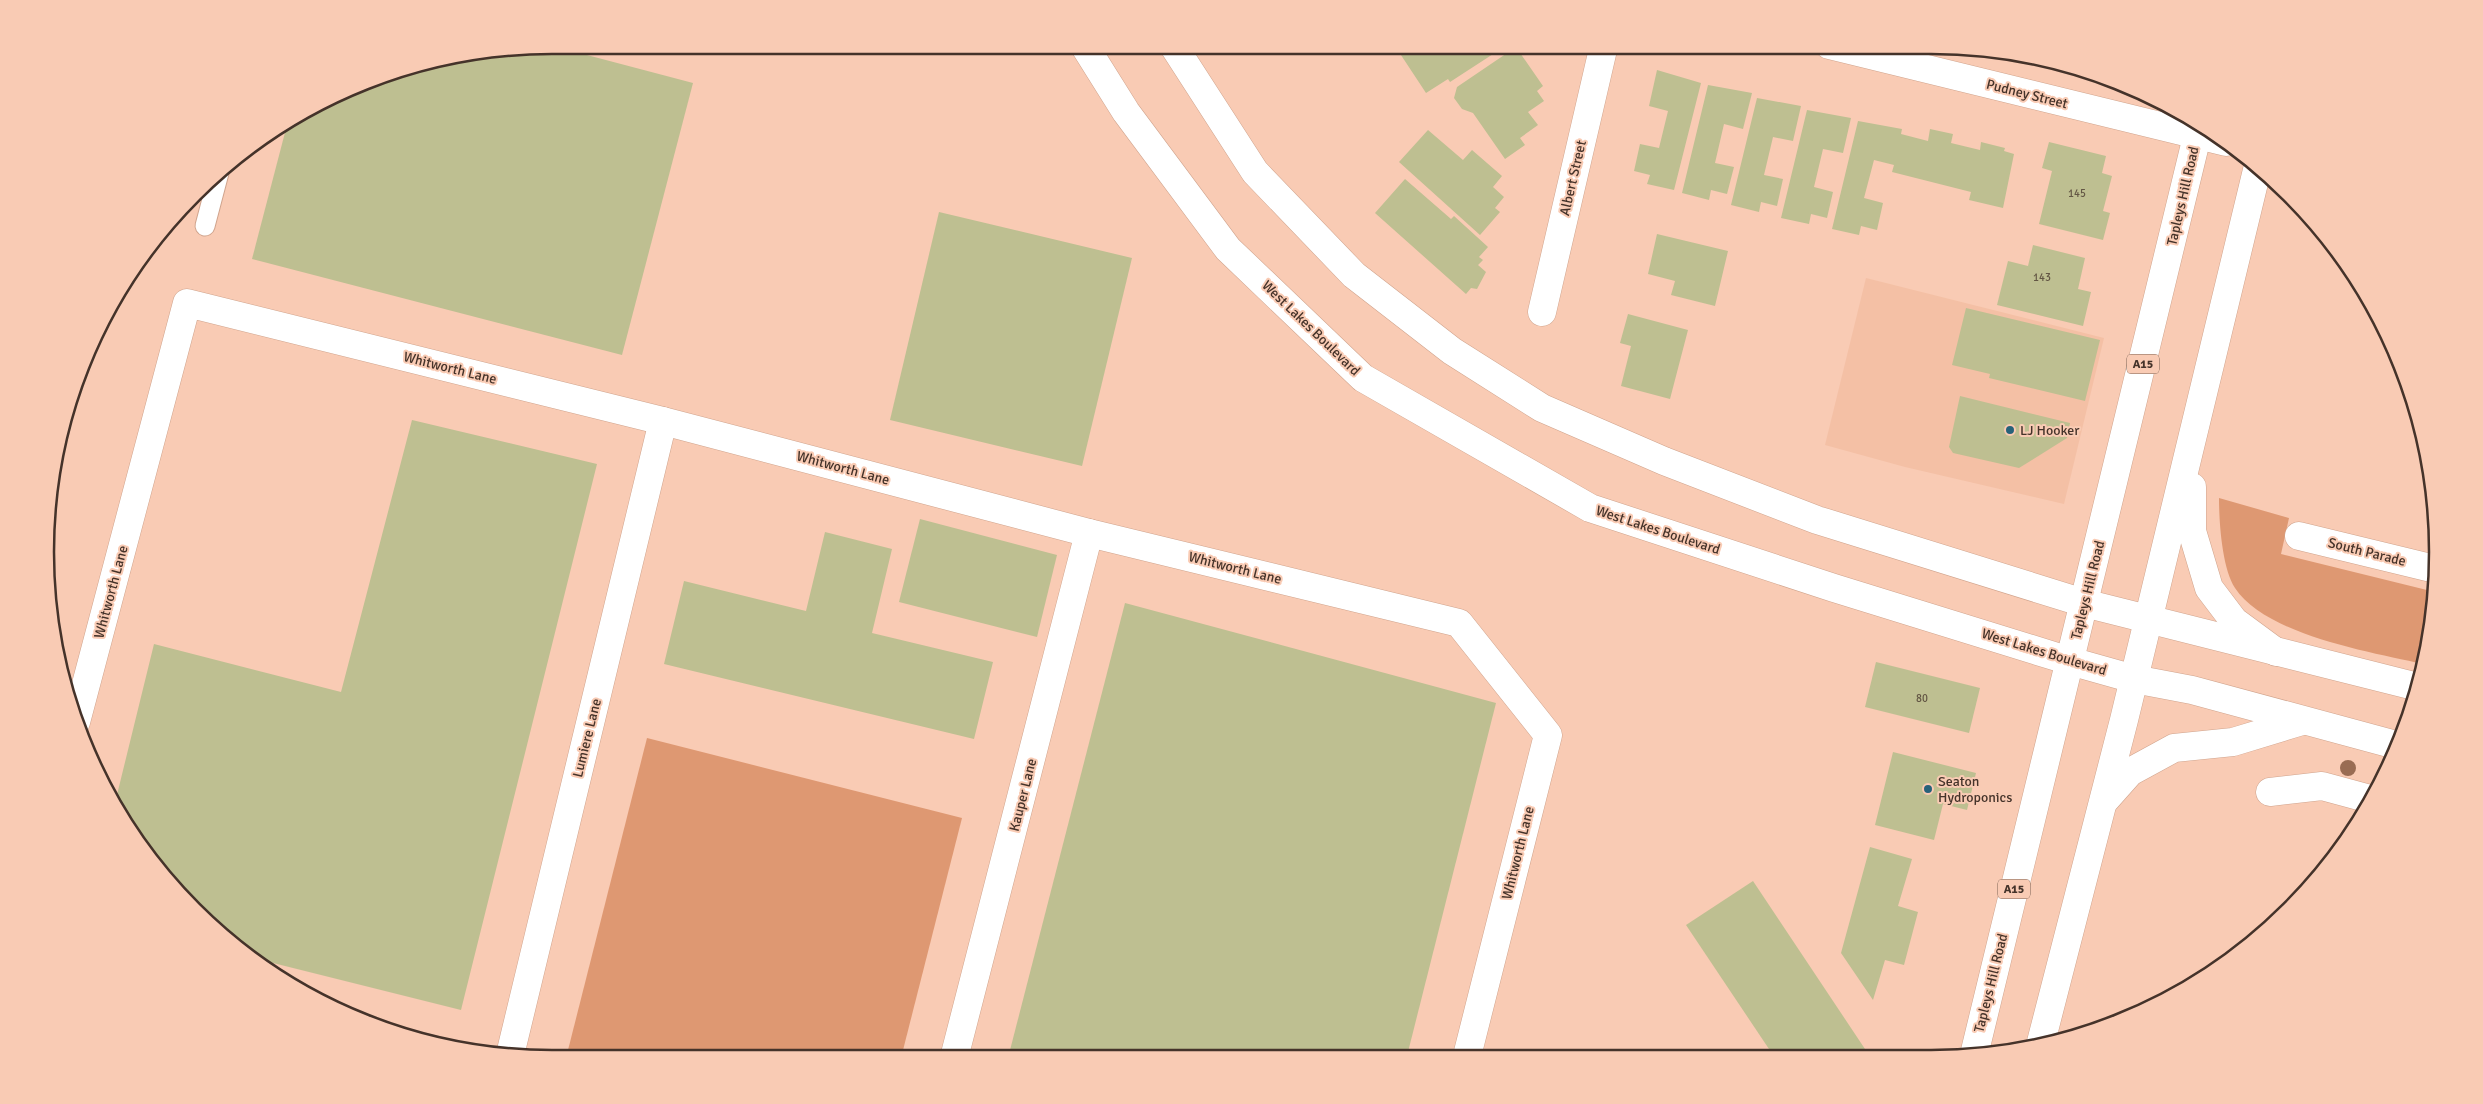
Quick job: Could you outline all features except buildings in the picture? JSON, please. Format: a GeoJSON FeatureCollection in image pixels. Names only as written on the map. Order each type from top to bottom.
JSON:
{"type":"FeatureCollection","features":[{"type":"Feature","properties":{"kind":"main road","name":"West Lakes Boulevard"},"geometry":{"type":"LineString","coordinates":[[1090,54],[1126,112],[1228,249],[1363,378],[1590,508],[1834,588],[2070,661],[2134,679],[2192,690],[2390,744]]}},
{"type":"Feature","properties":{"kind":"main road"},"geometry":{"type":"LineString","coordinates":[[1179,54],[1255,172],[1354,275],[1452,351],[1542,408],[1664,460],[1817,520],[2084,603],[2411,685]]}},
{"type":"Feature","properties":{"kind":"main road","name":"Albert Street"},"geometry":{"type":"LineString","coordinates":[[1542,312],[1602,54]]}},
{"type":"Feature","properties":{"kind":"main road","name":"Pudney Street"},"geometry":{"type":"LineString","coordinates":[[1868,54],[2192,128]]}},
{"type":"Feature","properties":{"kind":"main road","name":"Tapleys Hill Road"},"geometry":{"type":"LineString","coordinates":[[1976,1048],[2198,132]]}},
{"type":"Feature","properties":{"kind":"main road"},"geometry":{"type":"LineString","coordinates":[[2042,1037],[2104,801],[2256,174]]}},
{"type":"Feature","properties":{"kind":"main road","name":"Whitworth Lane"},"geometry":{"type":"LineString","coordinates":[[79,710],[187,303],[663,421],[1089,533],[1459,623],[1548,735],[1469,1050]]}},
{"type":"Feature","properties":{"kind":"main road","name":"Lumiere Lane"},"geometry":{"type":"LineString","coordinates":[[512,1048],[663,421]]}},
{"type":"Feature","properties":{"kind":"main road"},"geometry":{"type":"LineString","coordinates":[[2192,443],[2192,531],[2209,588],[2234,622],[2276,652]]}},
{"type":"Feature","properties":{"kind":"main road","name":"Kauper Lane"},"geometry":{"type":"LineString","coordinates":[[956,1050],[1089,533]]}},
{"type":"Feature","properties":{"kind":"main road","name":"South Parade"},"geometry":{"type":"LineString","coordinates":[[2299,536],[2429,567]]}},
{"type":"Feature","properties":{"kind":"main road"},"geometry":{"type":"LineString","coordinates":[[2104,801],[2130,772],[2174,748],[2233,742],[2302,721]]}},
{"type":"Feature","properties":{"kind":"main road"},"geometry":{"type":"LineString","coordinates":[[2270,792],[2322,786],[2364,797]]}},
{"type":"Feature","properties":{"kind":"lane"},"geometry":{"type":"LineString","coordinates":[[205,226],[216,184]]}},
{"type":"Feature","properties":{"kind":"shaded area"},"geometry":{"type":"Polygon","coordinates":[[[1866,278],[2104,338],[2064,504],[1905,467],[1825,445],[1866,278]]]}},
{"type":"Feature","properties":{"kind":"shaded area"},"geometry":{"type":"Polygon","coordinates":[[[2219,498],[2289,518],[2281,554],[2428,590],[2425,617],[2417,663],[2321,639],[2294,630],[2270,618],[2250,604],[2235,588],[2224,557],[2219,498]]]}},
{"type":"Feature","properties":{"kind":"shaded area"},"geometry":{"type":"Polygon","coordinates":[[[647,738],[962,818],[903,1050],[568,1050],[647,738]]]}},
{"type":"Feature","properties":{"kind":"place","name":"LJ Hooker"},"geometry":{"type":"Point","coordinates":[2010,430]}},
{"type":"Feature","properties":{"kind":"place","name":"Seaton Hydroponics"},"geometry":{"type":"Point","coordinates":[1928,789]}}]}
